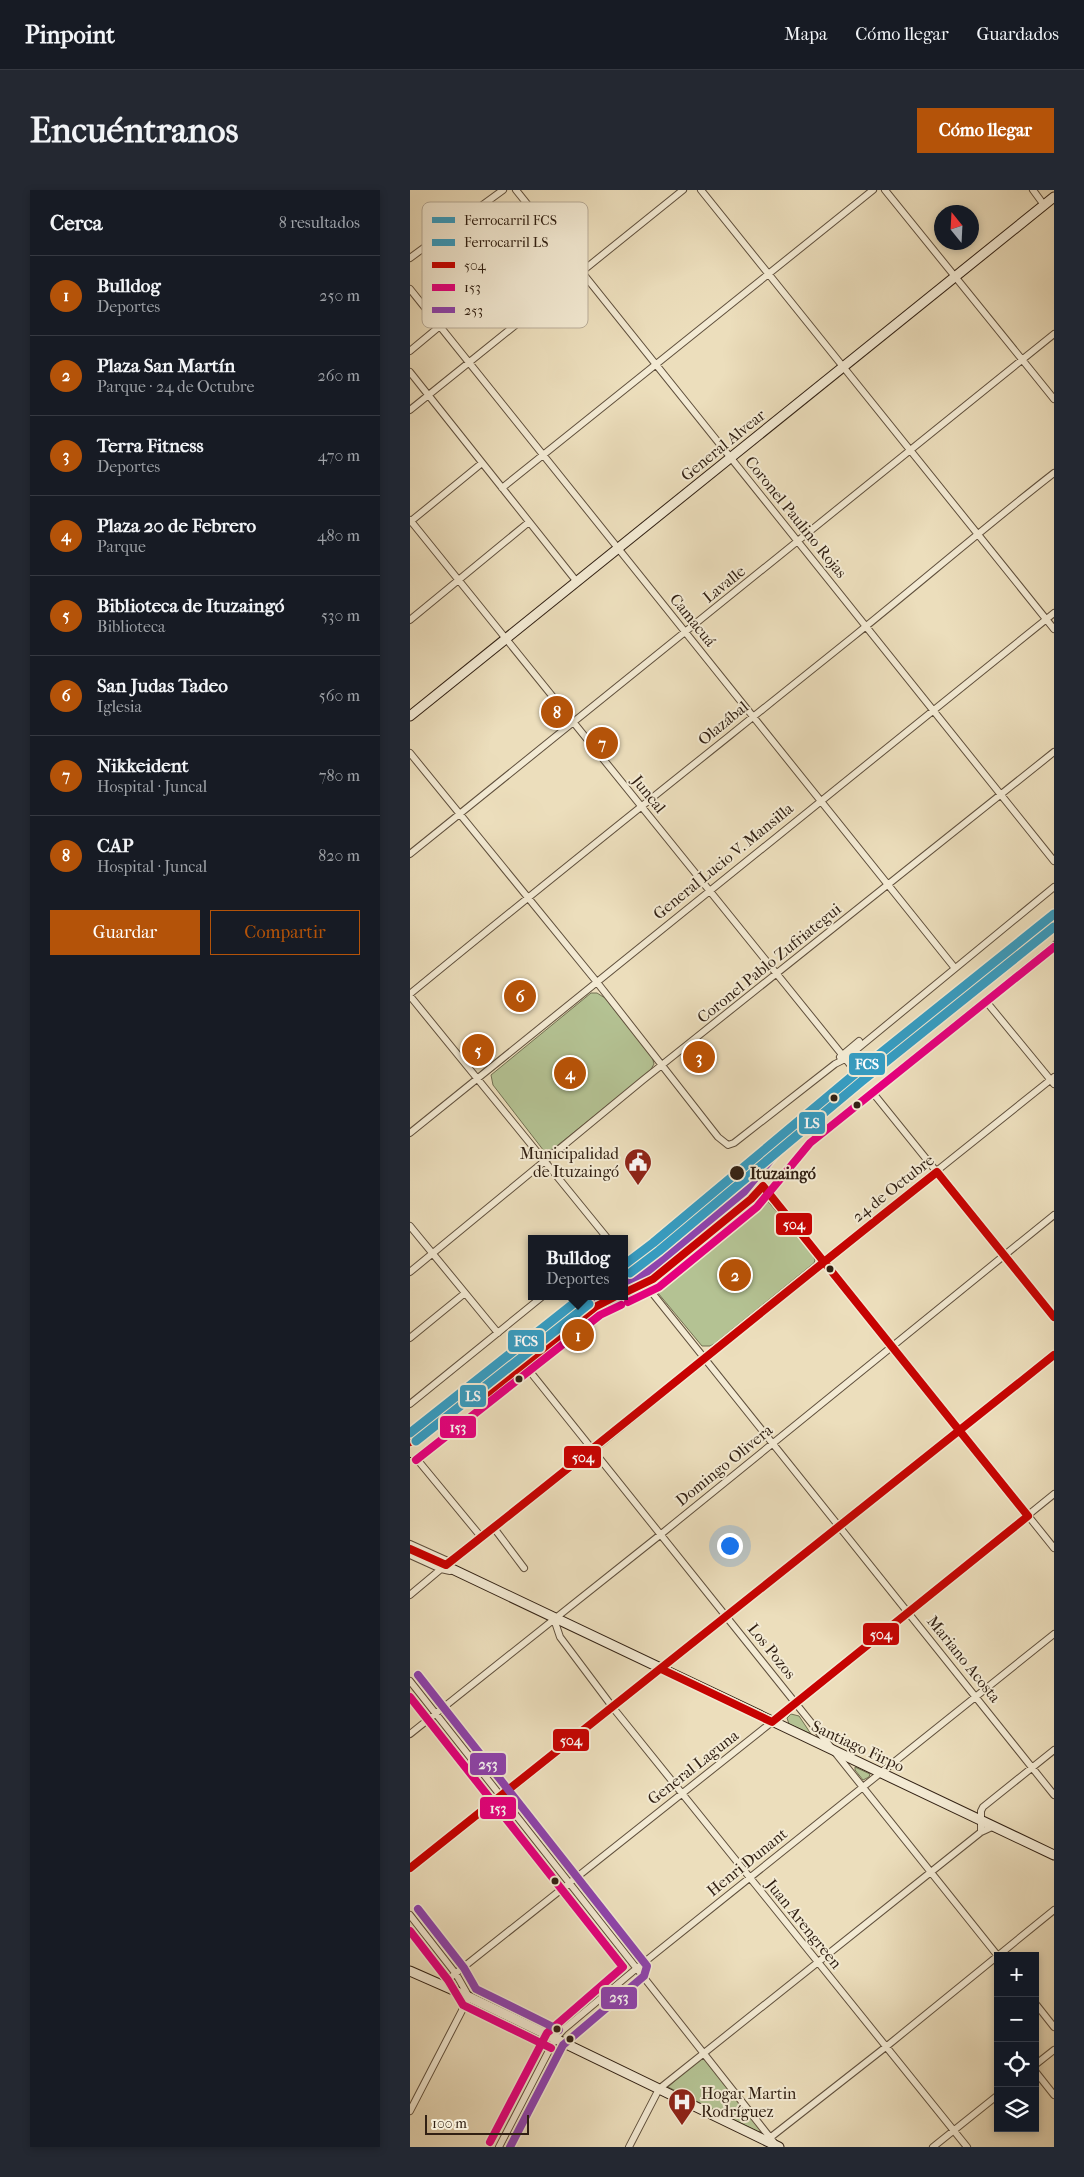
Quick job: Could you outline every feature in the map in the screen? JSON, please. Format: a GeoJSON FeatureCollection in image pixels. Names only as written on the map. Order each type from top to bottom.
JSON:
{"type":"FeatureCollection","features":[{"type":"Feature","properties":{"kind":"main road"},"geometry":{"type":"LineString","coordinates":[[628,1291],[645,1284],[751,1199],[803,1136],[1054,934]]}},
{"type":"Feature","properties":{"kind":"main road"},"geometry":{"type":"LineString","coordinates":[[410,1449],[487,1393],[595,1307],[609,1300]]}},
{"type":"Feature","properties":{"kind":"street"},"geometry":{"type":"LineString","coordinates":[[486,202],[502,190]]}},
{"type":"Feature","properties":{"kind":"street","name":"Coronel Paulino Rojas"},"geometry":{"type":"LineString","coordinates":[[516,190],[526,202]]}},
{"type":"Feature","properties":{"kind":"street"},"geometry":{"type":"LineString","coordinates":[[588,267],[683,190]]}},
{"type":"Feature","properties":{"kind":"street"},"geometry":{"type":"LineString","coordinates":[[701,190],[1054,629]]}},
{"type":"Feature","properties":{"kind":"street"},"geometry":{"type":"LineString","coordinates":[[502,488],[873,190]]}},
{"type":"Feature","properties":{"kind":"street"},"geometry":{"type":"LineString","coordinates":[[885,190],[1054,399]]}},
{"type":"Feature","properties":{"kind":"street"},"geometry":{"type":"LineString","coordinates":[[1033,190],[1044,205]]}},
{"type":"Feature","properties":{"kind":"street","name":"General Alvear"},"geometry":{"type":"LineString","coordinates":[[410,716],[1054,197]]}},
{"type":"Feature","properties":{"kind":"street"},"geometry":{"type":"LineString","coordinates":[[410,258],[422,249]]}},
{"type":"Feature","properties":{"kind":"street","name":"Coronel Paulino Rojas"},"geometry":{"type":"LineString","coordinates":[[588,280],[1054,861]]}},
{"type":"Feature","properties":{"kind":"street","name":"Camacuá"},"geometry":{"type":"LineString","coordinates":[[410,289],[422,304]]}},
{"type":"Feature","properties":{"kind":"street"},"geometry":{"type":"LineString","coordinates":[[410,350],[438,328]]}},
{"type":"Feature","properties":{"kind":"street","name":"Camacuá"},"geometry":{"type":"LineString","coordinates":[[442,328],[954,967]]}},
{"type":"Feature","properties":{"kind":"street"},"geometry":{"type":"LineString","coordinates":[[410,410],[512,328]]}},
{"type":"Feature","properties":{"kind":"street","name":"Lavalle"},"geometry":{"type":"LineString","coordinates":[[410,854],[1054,334]]}},
{"type":"Feature","properties":{"kind":"street"},"geometry":{"type":"LineString","coordinates":[[410,372],[577,582]]}},
{"type":"Feature","properties":{"kind":"street"},"geometry":{"type":"LineString","coordinates":[[410,521],[482,462]]}},
{"type":"Feature","properties":{"kind":"street","name":"Olazábal"},"geometry":{"type":"LineString","coordinates":[[410,994],[527,897],[1054,473]]}},
{"type":"Feature","properties":{"kind":"street","name":"Juncal"},"geometry":{"type":"LineString","coordinates":[[410,521],[1054,1317]]}},
{"type":"Feature","properties":{"kind":"street"},"geometry":{"type":"LineString","coordinates":[[410,620],[530,522]]}},
{"type":"Feature","properties":{"kind":"street","name":"General Lucio V. Mansilla"},"geometry":{"type":"LineString","coordinates":[[410,1133],[1054,613]]}},
{"type":"Feature","properties":{"kind":"street","name":"Coronel Pablo Zufriategui"},"geometry":{"type":"LineString","coordinates":[[410,1272],[662,1066],[1054,752]]}},
{"type":"Feature","properties":{"kind":"street"},"geometry":{"type":"LineString","coordinates":[[410,753],[596,981],[724,1143],[730,1145],[734,1144],[835,1064],[1054,887]]}},
{"type":"Feature","properties":{"kind":"street"},"geometry":{"type":"LineString","coordinates":[[410,994],[605,1235]]}},
{"type":"Feature","properties":{"kind":"street"},"geometry":{"type":"LineString","coordinates":[[980,994],[1053,1080]]}},
{"type":"Feature","properties":{"kind":"street","name":"24 de Octubre"},"geometry":{"type":"LineString","coordinates":[[410,1595],[593,1450],[824,1261],[1053,1080]]}},
{"type":"Feature","properties":{"kind":"street"},"geometry":{"type":"LineString","coordinates":[[763,1186],[1054,1548]]}},
{"type":"Feature","properties":{"kind":"street","name":"Domingo Olivera"},"geometry":{"type":"LineString","coordinates":[[410,1734],[660,1536],[1054,1215]]}},
{"type":"Feature","properties":{"kind":"street"},"geometry":{"type":"LineString","coordinates":[[410,1226],[498,1333]]}},
{"type":"Feature","properties":{"kind":"street","name":"Mariano Acosta"},"geometry":{"type":"LineString","coordinates":[[645,1284],[1054,1795]]}},
{"type":"Feature","properties":{"kind":"street"},"geometry":{"type":"LineString","coordinates":[[410,1338],[465,1292]]}},
{"type":"Feature","properties":{"kind":"street"},"geometry":{"type":"LineString","coordinates":[[410,1404],[538,1300]]}},
{"type":"Feature","properties":{"kind":"street"},"geometry":{"type":"LineString","coordinates":[[410,1868],[840,1528],[1054,1355]]}},
{"type":"Feature","properties":{"kind":"street","name":"Los Pozos"},"geometry":{"type":"LineString","coordinates":[[524,1364],[995,1952]]}},
{"type":"Feature","properties":{"kind":"street"},"geometry":{"type":"LineString","coordinates":[[410,1449],[482,1538]]}},
{"type":"Feature","properties":{"kind":"street","name":"General Laguna"},"geometry":{"type":"LineString","coordinates":[[441,1985],[796,1703],[1054,1494]]}},
{"type":"Feature","properties":{"kind":"street"},"geometry":{"type":"LineString","coordinates":[[494,1528],[524,1568]]}},
{"type":"Feature","properties":{"kind":"street","name":"Santiago Firpo"},"geometry":{"type":"LineString","coordinates":[[410,1544],[446,1566]]}},
{"type":"Feature","properties":{"kind":"street","name":"Santiago Firpo"},"geometry":{"type":"LineString","coordinates":[[410,1549],[1054,1855]]}},
{"type":"Feature","properties":{"kind":"street","name":"Santiago Firpo"},"geometry":{"type":"LineString","coordinates":[[410,1555],[446,1566]]}},
{"type":"Feature","properties":{"kind":"street","name":"Juan Arengreen"},"geometry":{"type":"LineString","coordinates":[[554,1619],[560,1637],[612,1707],[967,2147]]}},
{"type":"Feature","properties":{"kind":"street","name":"Henri Dunant"},"geometry":{"type":"LineString","coordinates":[[499,2147],[555,2039],[637,1968],[1054,1634]]}},
{"type":"Feature","properties":{"kind":"street"},"geometry":{"type":"LineString","coordinates":[[410,1681],[778,2147]]}},
{"type":"Feature","properties":{"kind":"street"},"geometry":{"type":"LineString","coordinates":[[981,1832],[983,1807],[1054,1750]]}},
{"type":"Feature","properties":{"kind":"street"},"geometry":{"type":"LineString","coordinates":[[630,2147],[659,2089],[981,1832],[994,1826]]}},
{"type":"Feature","properties":{"kind":"street"},"geometry":{"type":"LineString","coordinates":[[1003,1952],[1054,1910]]}},
{"type":"Feature","properties":{"kind":"street"},"geometry":{"type":"LineString","coordinates":[[410,1915],[456,1974],[468,1997]]}},
{"type":"Feature","properties":{"kind":"street"},"geometry":{"type":"LineString","coordinates":[[771,2137],[994,1959]]}},
{"type":"Feature","properties":{"kind":"street"},"geometry":{"type":"LineString","coordinates":[[410,1971],[468,1997],[778,2147]]}},
{"type":"Feature","properties":{"kind":"street"},"geometry":{"type":"LineString","coordinates":[[410,2111],[468,1997]]}},
{"type":"Feature","properties":{"kind":"street"},"geometry":{"type":"LineString","coordinates":[[1039,2008],[1054,2027]]}},
{"type":"Feature","properties":{"kind":"street"},"geometry":{"type":"LineString","coordinates":[[1039,2062],[1054,2050]]}},
{"type":"Feature","properties":{"kind":"street"},"geometry":{"type":"LineString","coordinates":[[1039,2076],[1054,2095]]}},
{"type":"Feature","properties":{"kind":"street"},"geometry":{"type":"LineString","coordinates":[[933,2147],[994,2098]]}},
{"type":"Feature","properties":{"kind":"green space"},"geometry":{"type":"Polygon","coordinates":[[[591,993],[597,993],[605,998],[652,1056],[654,1064],[650,1071],[553,1149],[544,1151],[493,1085],[491,1075],[591,993]]]}},
{"type":"Feature","properties":{"kind":"green space"},"geometry":{"type":"Polygon","coordinates":[[[765,1198],[812,1253],[815,1260],[814,1263],[714,1344],[702,1346],[658,1293],[656,1285],[760,1200],[765,1198]]]}},
{"type":"Feature","properties":{"kind":"green space"},"geometry":{"type":"Polygon","coordinates":[[[791,1714],[799,1716],[811,1734],[789,1724],[787,1718],[791,1714]]]}},
{"type":"Feature","properties":{"kind":"green space"},"geometry":{"type":"Polygon","coordinates":[[[855,1767],[870,1774],[869,1777],[863,1780],[855,1770],[855,1767]]]}},
{"type":"Feature","properties":{"kind":"green space"},"geometry":{"type":"Polygon","coordinates":[[[703,2059],[709,2062],[762,2131],[758,2132],[668,2087],[697,2061],[703,2059]]]}},
{"type":"Feature","properties":{"kind":"rail line","name":"FCS"},"geometry":{"type":"LineString","coordinates":[[628,1262],[856,1073],[1054,914]]}},
{"type":"Feature","properties":{"kind":"rail line","name":"LS"},"geometry":{"type":"LineString","coordinates":[[630,1273],[659,1251],[862,1081],[1054,927]]}},
{"type":"Feature","properties":{"kind":"rail line","name":"FCS"},"geometry":{"type":"LineString","coordinates":[[410,1433],[578,1300]]}},
{"type":"Feature","properties":{"kind":"rail line","name":"LS"},"geometry":{"type":"LineString","coordinates":[[416,1441],[589,1304]]}},
{"type":"Feature","properties":{"kind":"transit line","name":"253"},"geometry":{"type":"LineString","coordinates":[[628,1280],[648,1271],[744,1192],[797,1128],[1048,926]]}},
{"type":"Feature","properties":{"kind":"transit line","name":"153"},"geometry":{"type":"LineString","coordinates":[[628,1302],[659,1287],[757,1207],[810,1143],[1054,947]]}},
{"type":"Feature","properties":{"kind":"transit line","name":"504"},"geometry":{"type":"LineString","coordinates":[[410,1549],[446,1565],[937,1172],[1054,1317]]}},
{"type":"Feature","properties":{"kind":"transit line","name":"504"},"geometry":{"type":"LineString","coordinates":[[628,1291],[653,1279],[751,1199],[763,1186],[1028,1516],[772,1722],[661,1669]]}},
{"type":"Feature","properties":{"kind":"transit line","name":"253"},"geometry":{"type":"LineString","coordinates":[[410,1439],[589,1300]]}},
{"type":"Feature","properties":{"kind":"transit line","name":"504"},"geometry":{"type":"LineString","coordinates":[[410,1442],[463,1402],[487,1393],[595,1307],[608,1300]]}},
{"type":"Feature","properties":{"kind":"transit line","name":"153"},"geometry":{"type":"LineString","coordinates":[[416,1460],[600,1315],[621,1305]]}},
{"type":"Feature","properties":{"kind":"transit line","name":"504"},"geometry":{"type":"LineString","coordinates":[[410,1868],[1054,1355]]}},
{"type":"Feature","properties":{"kind":"transit line","name":"253"},"geometry":{"type":"LineString","coordinates":[[418,1675],[647,1966],[644,1976],[563,2045],[510,2147]]}},
{"type":"Feature","properties":{"kind":"transit line","name":"153"},"geometry":{"type":"LineString","coordinates":[[410,1697],[623,1967],[547,2033],[490,2142]]}},
{"type":"Feature","properties":{"kind":"transit line","name":"253"},"geometry":{"type":"LineString","coordinates":[[418,1909],[464,1968],[476,1989],[559,2030]]}},
{"type":"Feature","properties":{"kind":"transit line","name":"153"},"geometry":{"type":"LineString","coordinates":[[410,1931],[448,1980],[463,2005],[551,2048]]}},
{"type":"Feature","properties":{"kind":"place","name":"CAP"},"geometry":{"type":"Point","coordinates":[557,712]}},
{"type":"Feature","properties":{"kind":"place","name":"Nikkeident"},"geometry":{"type":"Point","coordinates":[602,743]}},
{"type":"Feature","properties":{"kind":"place","name":"San Judas Tadeo"},"geometry":{"type":"Point","coordinates":[520,996]}},
{"type":"Feature","properties":{"kind":"place","name":"Biblioteca de Ituzaingó"},"geometry":{"type":"Point","coordinates":[478,1050]}},
{"type":"Feature","properties":{"kind":"place","name":"Terra Fitness"},"geometry":{"type":"Point","coordinates":[699,1057]}},
{"type":"Feature","properties":{"kind":"place","name":"Plaza 20 de Febrero"},"geometry":{"type":"Point","coordinates":[570,1073]}},
{"type":"Feature","properties":{"kind":"place","name":"Ituzaingó"},"geometry":{"type":"Point","coordinates":[737,1173]}},
{"type":"Feature","properties":{"kind":"place","name":"Municipalidad de Ituzaingó"},"geometry":{"type":"Point","coordinates":[638,1186]}},
{"type":"Feature","properties":{"kind":"place","name":"Plaza San Martín"},"geometry":{"type":"Point","coordinates":[735,1275]}},
{"type":"Feature","properties":{"kind":"place","name":"Bulldog"},"geometry":{"type":"Point","coordinates":[578,1335]}},
{"type":"Feature","properties":{"kind":"place","name":"Hogar Martin Rodríguez"},"geometry":{"type":"Point","coordinates":[682,2126]}}]}
